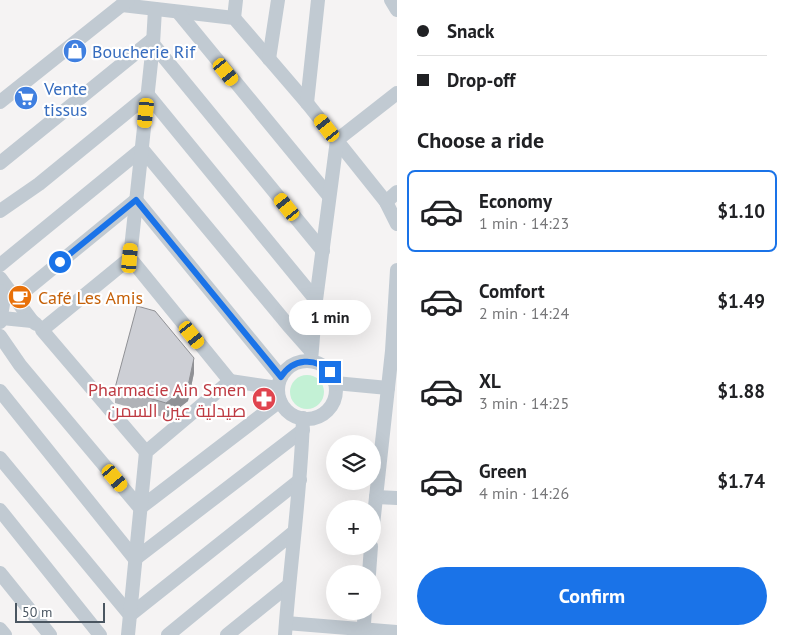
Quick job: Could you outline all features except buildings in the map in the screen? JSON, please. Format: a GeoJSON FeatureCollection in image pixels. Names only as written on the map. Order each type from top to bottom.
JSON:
{"type":"FeatureCollection","features":[{"type":"Feature","properties":{"kind":"street"},"geometry":{"type":"LineString","coordinates":[[234,18],[236,0]]}},
{"type":"Feature","properties":{"kind":"street"},"geometry":{"type":"LineString","coordinates":[[269,59],[278,0]]}},
{"type":"Feature","properties":{"kind":"street"},"geometry":{"type":"LineString","coordinates":[[307,103],[318,0]]}},
{"type":"Feature","properties":{"kind":"street"},"geometry":{"type":"LineString","coordinates":[[391,0],[397,10]]}},
{"type":"Feature","properties":{"kind":"street"},"geometry":{"type":"LineString","coordinates":[[0,102],[125,3],[155,9],[234,18],[337,140],[386,202],[397,224]]}},
{"type":"Feature","properties":{"kind":"street"},"geometry":{"type":"LineString","coordinates":[[155,9],[148,95],[130,258],[230,381],[280,389]]}},
{"type":"Feature","properties":{"kind":"street"},"geometry":{"type":"LineString","coordinates":[[178,12],[329,196]]}},
{"type":"Feature","properties":{"kind":"street"},"geometry":{"type":"LineString","coordinates":[[0,163],[153,42]]}},
{"type":"Feature","properties":{"kind":"street"},"geometry":{"type":"LineString","coordinates":[[153,42],[323,251]]}},
{"type":"Feature","properties":{"kind":"street"},"geometry":{"type":"LineString","coordinates":[[311,356],[316,300],[337,140],[397,93]]}},
{"type":"Feature","properties":{"kind":"street"},"geometry":{"type":"LineString","coordinates":[[0,211],[39,184],[148,95]]}},
{"type":"Feature","properties":{"kind":"street"},"geometry":{"type":"LineString","coordinates":[[148,95],[316,300]]}},
{"type":"Feature","properties":{"kind":"street"},"geometry":{"type":"LineString","coordinates":[[0,265],[142,149]]}},
{"type":"Feature","properties":{"kind":"street"},"geometry":{"type":"LineString","coordinates":[[135,559],[303,424],[328,409],[335,397],[335,383],[330,372],[311,356],[142,149]]}},
{"type":"Feature","properties":{"kind":"street"},"geometry":{"type":"LineString","coordinates":[[386,202],[397,192]]}},
{"type":"Feature","properties":{"kind":"street"},"geometry":{"type":"LineString","coordinates":[[15,299],[136,200]]}},
{"type":"Feature","properties":{"kind":"street"},"geometry":{"type":"LineString","coordinates":[[136,200],[280,389],[289,412],[303,424]]}},
{"type":"Feature","properties":{"kind":"street"},"geometry":{"type":"LineString","coordinates":[[0,291],[3,304],[1,320],[37,325],[130,258]]}},
{"type":"Feature","properties":{"kind":"street"},"geometry":{"type":"LineString","coordinates":[[376,500],[390,427],[388,388],[395,351],[397,271]]}},
{"type":"Feature","properties":{"kind":"street"},"geometry":{"type":"LineString","coordinates":[[0,278],[15,299],[146,452]]}},
{"type":"Feature","properties":{"kind":"street"},"geometry":{"type":"LineString","coordinates":[[0,336],[20,365],[140,508]]}},
{"type":"Feature","properties":{"kind":"street"},"geometry":{"type":"LineString","coordinates":[[140,508],[280,389],[287,369],[311,356]]}},
{"type":"Feature","properties":{"kind":"street"},"geometry":{"type":"LineString","coordinates":[[128,635],[146,452],[230,381]]}},
{"type":"Feature","properties":{"kind":"street"},"geometry":{"type":"LineString","coordinates":[[335,383],[388,388]]}},
{"type":"Feature","properties":{"kind":"street"},"geometry":{"type":"LineString","coordinates":[[0,391],[135,559]]}},
{"type":"Feature","properties":{"kind":"street"},"geometry":{"type":"LineString","coordinates":[[303,424],[300,480],[285,629],[397,632]]}},
{"type":"Feature","properties":{"kind":"street"},"geometry":{"type":"LineString","coordinates":[[0,458],[130,615]]}},
{"type":"Feature","properties":{"kind":"street"},"geometry":{"type":"LineString","coordinates":[[130,615],[300,480]]}},
{"type":"Feature","properties":{"kind":"street"},"geometry":{"type":"LineString","coordinates":[[376,497],[397,498]]}},
{"type":"Feature","properties":{"kind":"street"},"geometry":{"type":"LineString","coordinates":[[0,510],[100,635]]}},
{"type":"Feature","properties":{"kind":"street"},"geometry":{"type":"LineString","coordinates":[[168,635],[294,532]]}},
{"type":"Feature","properties":{"kind":"street"},"geometry":{"type":"LineString","coordinates":[[0,573],[50,635]]}},
{"type":"Feature","properties":{"kind":"street"},"geometry":{"type":"LineString","coordinates":[[227,635],[289,585]]}},
{"type":"Feature","properties":{"kind":"street"},"geometry":{"type":"LineString","coordinates":[[0,629],[5,635]]}},
{"type":"Feature","properties":{"kind":"green space"},"geometry":{"type":"Polygon","coordinates":[[[307,375],[314,376],[319,380],[323,385],[323,399],[319,404],[314,408],[307,409],[300,408],[295,404],[291,399],[290,392],[291,385],[295,380],[300,376],[307,375]]]}},
{"type":"Feature","properties":{"kind":"place","name":"Boucherie Rif"},"geometry":{"type":"Point","coordinates":[75,51]}},
{"type":"Feature","properties":{"kind":"place","name":"Vente tissus"},"geometry":{"type":"Point","coordinates":[26,98]}},
{"type":"Feature","properties":{"kind":"place","name":"Café Les Amis"},"geometry":{"type":"Point","coordinates":[20,297]}},
{"type":"Feature","properties":{"kind":"place","name":"Pharmacie Ain Smen صيدلية عين السمن"},"geometry":{"type":"Point","coordinates":[264,399]}},
{"type":"Feature","properties":{"kind":"route"},"geometry":{"type":"LineString","coordinates":[[60,262],[136,200],[281,377],[289,367],[304,361],[316,362],[330,372]]}}]}
